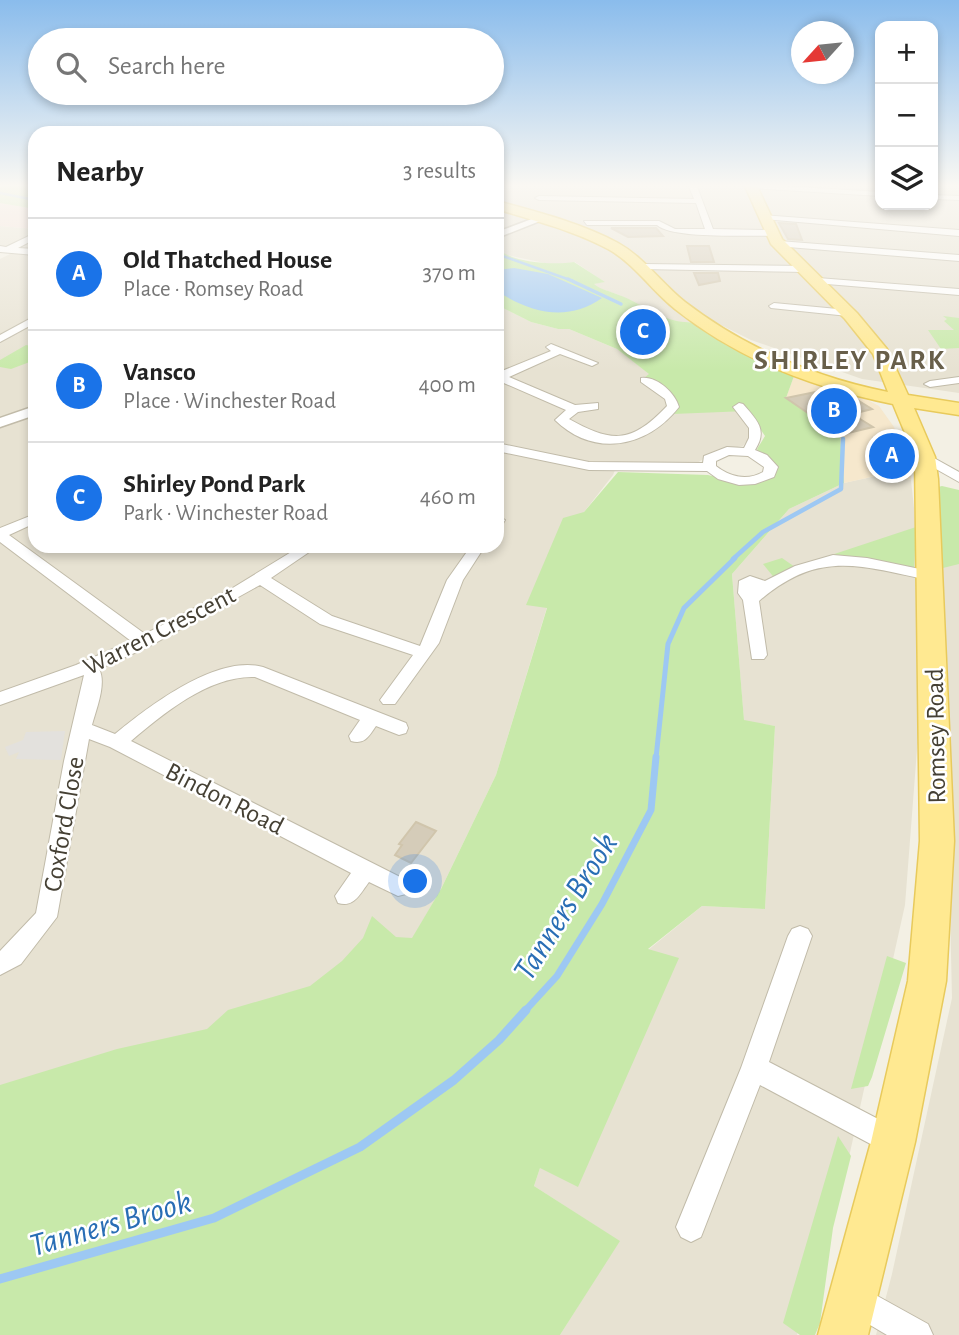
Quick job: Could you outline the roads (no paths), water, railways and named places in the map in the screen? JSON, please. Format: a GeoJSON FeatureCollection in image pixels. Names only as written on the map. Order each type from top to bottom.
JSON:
{"type":"FeatureCollection","features":[{"type":"Feature","properties":{"kind":"main road"},"geometry":{"type":"LineString","coordinates":[[612,246],[648,267],[664,292],[717,330],[818,370],[900,396],[959,409]]}},
{"type":"Feature","properties":{"kind":"main road","name":"Romsey Road"},"geometry":{"type":"LineString","coordinates":[[783,246],[848,313],[881,353],[926,468],[937,841],[927,981],[892,1142],[847,1316]]}},
{"type":"Feature","properties":{"kind":"main road"},"geometry":{"type":"LineString","coordinates":[[900,396],[942,390]]}},
{"type":"Feature","properties":{"kind":"street"},"geometry":{"type":"LineString","coordinates":[[851,246],[959,258]]}},
{"type":"Feature","properties":{"kind":"street"},"geometry":{"type":"LineString","coordinates":[[4,249],[28,251]]}},
{"type":"Feature","properties":{"kind":"street"},"geometry":{"type":"LineString","coordinates":[[0,263],[23,251]]}},
{"type":"Feature","properties":{"kind":"street"},"geometry":{"type":"LineString","coordinates":[[648,267],[806,269]]}},
{"type":"Feature","properties":{"kind":"street"},"geometry":{"type":"LineString","coordinates":[[818,281],[959,292]]}},
{"type":"Feature","properties":{"kind":"street"},"geometry":{"type":"LineString","coordinates":[[774,306],[848,313]]}},
{"type":"Feature","properties":{"kind":"street"},"geometry":{"type":"LineString","coordinates":[[0,339],[28,323]]}},
{"type":"Feature","properties":{"kind":"street"},"geometry":{"type":"LineString","coordinates":[[547,346],[592,363]]}},
{"type":"Feature","properties":{"kind":"street"},"geometry":{"type":"LineString","coordinates":[[504,374],[561,350]]}},
{"type":"Feature","properties":{"kind":"street"},"geometry":{"type":"LineString","coordinates":[[504,378],[574,409]]}},
{"type":"Feature","properties":{"kind":"street"},"geometry":{"type":"LineString","coordinates":[[594,406],[574,409],[561,420],[596,438],[614,441],[637,436],[662,420],[673,407],[670,397],[645,380]]}},
{"type":"Feature","properties":{"kind":"street"},"geometry":{"type":"LineString","coordinates":[[942,390],[959,380]]}},
{"type":"Feature","properties":{"kind":"street"},"geometry":{"type":"LineString","coordinates":[[739,407],[758,436],[747,452]]}},
{"type":"Feature","properties":{"kind":"street"},"geometry":{"type":"LineString","coordinates":[[0,423],[28,413]]}},
{"type":"Feature","properties":{"kind":"street"},"geometry":{"type":"LineString","coordinates":[[504,448],[598,467],[710,467]]}},
{"type":"Feature","properties":{"kind":"street"},"geometry":{"type":"LineString","coordinates":[[719,452],[747,452],[768,461],[771,467],[769,474],[756,481],[738,481],[720,476],[710,467],[709,459],[719,452]]}},
{"type":"Feature","properties":{"kind":"street"},"geometry":{"type":"LineString","coordinates":[[926,468],[959,478]]}},
{"type":"Feature","properties":{"kind":"street"},"geometry":{"type":"LineString","coordinates":[[926,468],[959,486]]}},
{"type":"Feature","properties":{"kind":"street"},"geometry":{"type":"LineString","coordinates":[[28,521],[0,534],[144,642]]}},
{"type":"Feature","properties":{"kind":"street","name":"Warren Crescent"},"geometry":{"type":"LineString","coordinates":[[0,699],[89,668],[144,642],[300,553]]}},
{"type":"Feature","properties":{"kind":"street"},"geometry":{"type":"LineString","coordinates":[[389,700],[424,653],[435,633],[455,580],[473,553]]}},
{"type":"Feature","properties":{"kind":"street"},"geometry":{"type":"LineString","coordinates":[[758,655],[751,600],[746,593],[745,584],[750,582],[765,587],[781,578],[831,560],[858,561],[929,575]]}},
{"type":"Feature","properties":{"kind":"street"},"geometry":{"type":"LineString","coordinates":[[260,578],[326,620],[424,653]]}},
{"type":"Feature","properties":{"kind":"street","name":"Coxford Close"},"geometry":{"type":"LineString","coordinates":[[0,964],[13,956],[46,917],[55,880],[71,779],[93,680],[89,668]]}},
{"type":"Feature","properties":{"kind":"street"},"geometry":{"type":"LineString","coordinates":[[117,742],[161,708],[223,675],[240,669],[257,671],[399,728]]}},
{"type":"Feature","properties":{"kind":"street"},"geometry":{"type":"LineString","coordinates":[[358,736],[372,718]]}},
{"type":"Feature","properties":{"kind":"street","name":"Bindon Road"},"geometry":{"type":"LineString","coordinates":[[83,729],[117,742],[398,887]]}},
{"type":"Feature","properties":{"kind":"street"},"geometry":{"type":"LineString","coordinates":[[346,896],[365,872]]}},
{"type":"Feature","properties":{"kind":"street"},"geometry":{"type":"LineString","coordinates":[[691,1227],[754,1068],[800,936]]}},
{"type":"Feature","properties":{"kind":"street"},"geometry":{"type":"LineString","coordinates":[[754,1068],[892,1142]]}},
{"type":"Feature","properties":{"kind":"street"},"geometry":{"type":"LineString","coordinates":[[847,1316],[917,1335]]}},
{"type":"Feature","properties":{"kind":"water"},"geometry":{"type":"Polygon","coordinates":[[[514,268],[548,274],[602,298],[575,310],[548,312],[535,309],[504,295],[504,269],[514,268]]]}},
{"type":"Feature","properties":{"kind":"waterway"},"geometry":{"type":"LineString","coordinates":[[504,256],[570,280]]}},
{"type":"Feature","properties":{"kind":"waterway"},"geometry":{"type":"LineString","coordinates":[[570,280],[621,304]]}},
{"type":"Feature","properties":{"kind":"waterway","name":"Tanners Brook"},"geometry":{"type":"LineString","coordinates":[[733,559],[763,532],[841,489],[843,439]]}},
{"type":"Feature","properties":{"kind":"waterway","name":"Tanners Brook"},"geometry":{"type":"LineString","coordinates":[[656,758],[668,644],[684,608],[735,558]]}},
{"type":"Feature","properties":{"kind":"waterway","name":"Tanners Brook"},"geometry":{"type":"LineString","coordinates":[[524,1012],[557,976],[602,904],[651,810],[656,757]]}},
{"type":"Feature","properties":{"kind":"waterway","name":"Tanners Brook"},"geometry":{"type":"LineString","coordinates":[[0,1279],[214,1218],[360,1147],[454,1080],[499,1040],[526,1010]]}},
{"type":"Feature","properties":{"kind":"place","name":"Shirley Pond Park"},"geometry":{"type":"Point","coordinates":[643,332]}},
{"type":"Feature","properties":{"kind":"place","name":"Vansco"},"geometry":{"type":"Point","coordinates":[834,411]}},
{"type":"Feature","properties":{"kind":"place","name":"Old Thatched House"},"geometry":{"type":"Point","coordinates":[892,456]}},
{"type":"Feature","properties":{"kind":"district","name":"SHIRLEY PARK"},"geometry":{"type":"Point","coordinates":[850,359]}}]}
